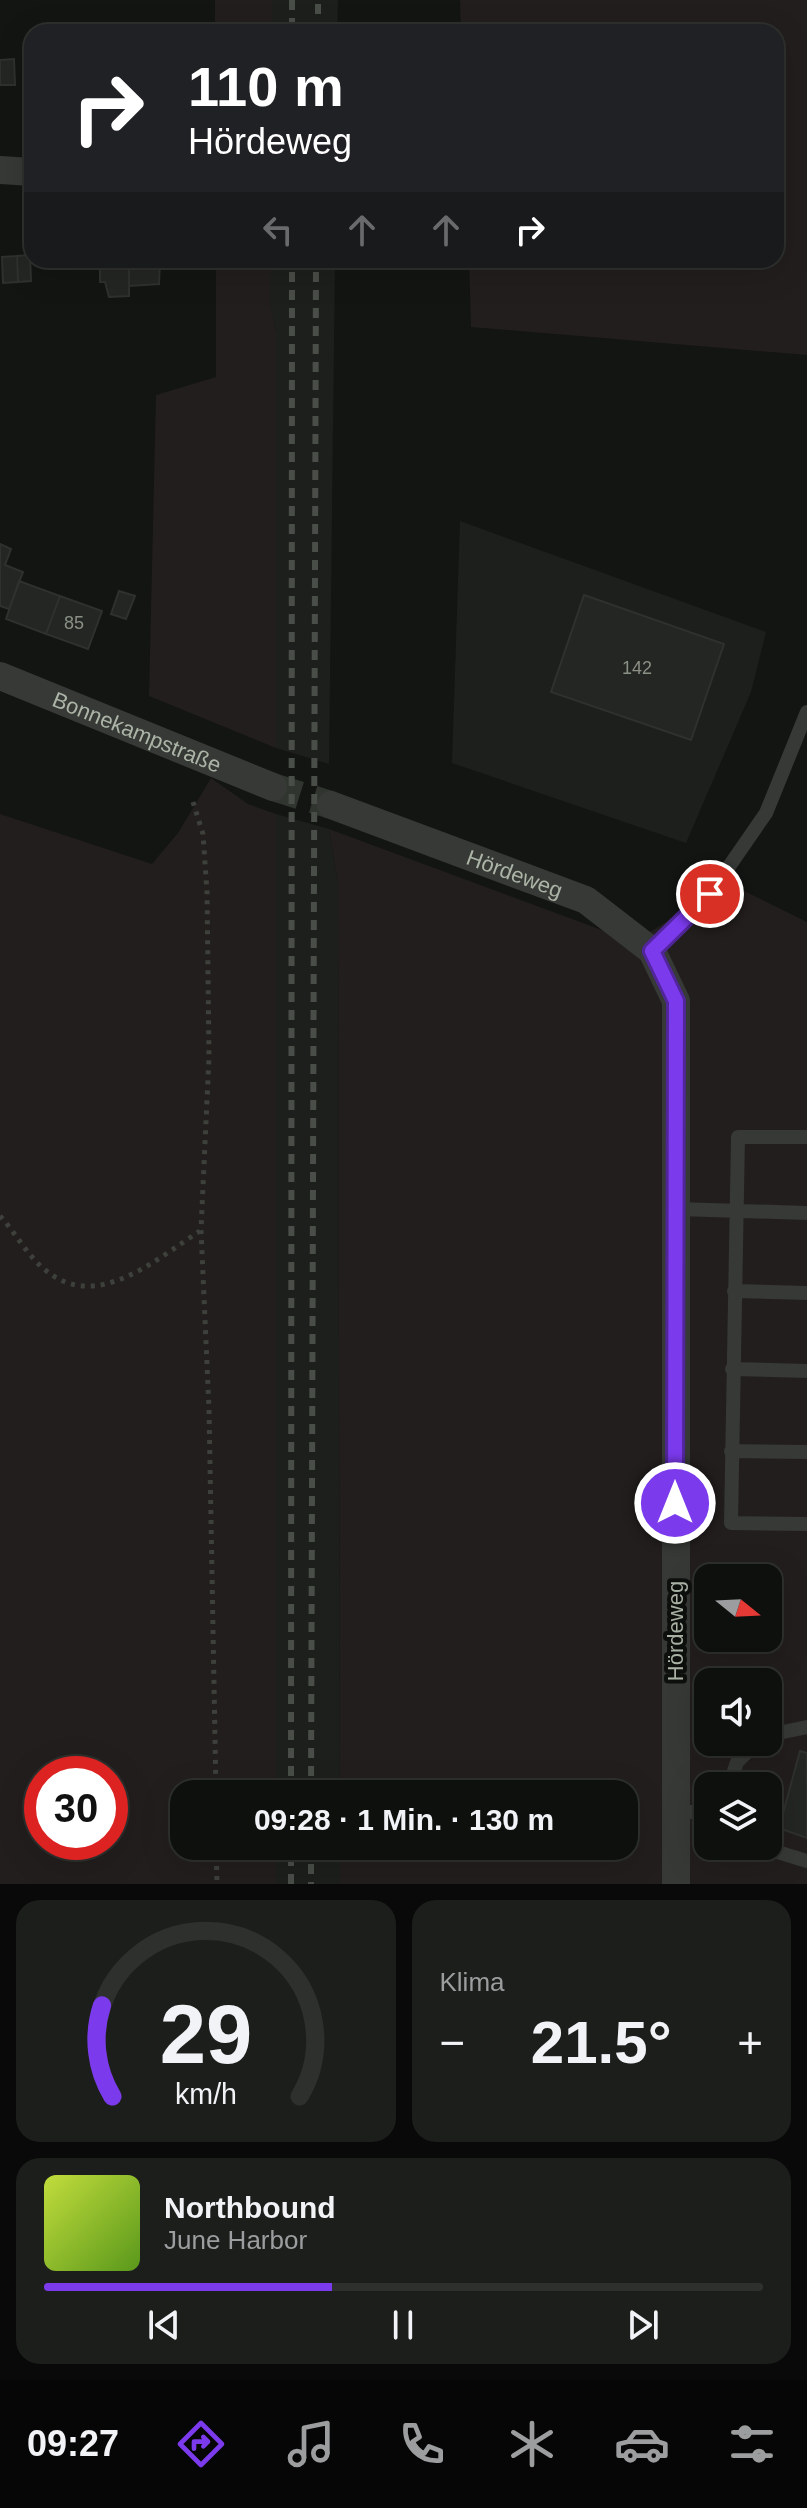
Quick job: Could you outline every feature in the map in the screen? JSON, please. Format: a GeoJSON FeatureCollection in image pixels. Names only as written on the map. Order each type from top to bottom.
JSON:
{"type":"FeatureCollection","features":[{"type":"Feature","properties":{"kind":"street"},"geometry":{"type":"LineString","coordinates":[[0,170],[24,172]]}},
{"type":"Feature","properties":{"kind":"street","name":"Bonnekampstraße"},"geometry":{"type":"LineString","coordinates":[[0,676],[273,787]]}},
{"type":"Feature","properties":{"kind":"street","name":"Hördeweg"},"geometry":{"type":"LineString","coordinates":[[331,805],[586,900],[652,951],[676,1001],[676,1884]]}},
{"type":"Feature","properties":{"kind":"lane"},"geometry":{"type":"LineString","coordinates":[[652,951],[710,894],[766,813],[807,712]]}},
{"type":"Feature","properties":{"kind":"lane"},"geometry":{"type":"LineString","coordinates":[[807,1137],[738,1137],[731,1451],[731,1523],[807,1524]]}},
{"type":"Feature","properties":{"kind":"lane"},"geometry":{"type":"LineString","coordinates":[[678,1209],[807,1213]]}},
{"type":"Feature","properties":{"kind":"lane"},"geometry":{"type":"LineString","coordinates":[[734,1291],[807,1293]]}},
{"type":"Feature","properties":{"kind":"lane"},"geometry":{"type":"LineString","coordinates":[[732,1369],[807,1371]]}},
{"type":"Feature","properties":{"kind":"lane"},"geometry":{"type":"LineString","coordinates":[[731,1451],[807,1452]]}},
{"type":"Feature","properties":{"kind":"lane"},"geometry":{"type":"LineString","coordinates":[[782,1732],[807,1727]]}},
{"type":"Feature","properties":{"kind":"lane"},"geometry":{"type":"LineString","coordinates":[[676,1812],[694,1812]]}},
{"type":"Feature","properties":{"kind":"lane"},"geometry":{"type":"LineString","coordinates":[[782,1853],[807,1861]]}},
{"type":"Feature","properties":{"kind":"path"},"geometry":{"type":"LineString","coordinates":[[193,802],[203,834],[207,892],[209,1057],[201,1230],[209,1409],[216,1780]]}},
{"type":"Feature","properties":{"kind":"path"},"geometry":{"type":"LineString","coordinates":[[0,1216],[42,1268],[76,1286],[117,1283],[201,1230]]}},
{"type":"Feature","properties":{"kind":"path"},"geometry":{"type":"LineString","coordinates":[[216,1860],[217,1884]]}},
{"type":"Feature","properties":{"kind":"shaded area"},"geometry":{"type":"Polygon","coordinates":[[[215,0],[272,0],[272,24],[215,24],[215,0]]]}},
{"type":"Feature","properties":{"kind":"shaded area"},"geometry":{"type":"Polygon","coordinates":[[[272,0],[338,0],[337,24],[272,24],[272,0]]]}},
{"type":"Feature","properties":{"kind":"shaded area"},"geometry":{"type":"Polygon","coordinates":[[[460,0],[807,0],[807,355],[471,327],[469,268],[784,268],[784,24],[461,24],[460,0]]]}},
{"type":"Feature","properties":{"kind":"shaded area"},"geometry":{"type":"Polygon","coordinates":[[[216,268],[273,268],[270,296],[276,332],[276,748],[149,696],[156,395],[216,377],[216,268]]]}},
{"type":"Feature","properties":{"kind":"shaded area"},"geometry":{"type":"Polygon","coordinates":[[[272,268],[335,268],[329,764],[276,748],[276,332],[269,306],[268,282],[272,268]]]}},
{"type":"Feature","properties":{"kind":"shaded area"},"geometry":{"type":"Polygon","coordinates":[[[460,521],[766,632],[751,692],[686,843],[452,763],[460,521]]]}},
{"type":"Feature","properties":{"kind":"shaded area"},"geometry":{"type":"Polygon","coordinates":[[[211,778],[248,804],[276,814],[276,1780],[170,1780],[170,1860],[276,1860],[276,1884],[0,1884],[0,814],[152,864],[178,833],[211,778]]]}},
{"type":"Feature","properties":{"kind":"shaded area"},"geometry":{"type":"Polygon","coordinates":[[[276,814],[329,829],[338,884],[340,1780],[276,1780],[276,814]]]}},
{"type":"Feature","properties":{"kind":"shaded area"},"geometry":{"type":"Polygon","coordinates":[[[329,829],[634,942],[728,883],[807,922],[807,1884],[340,1884],[340,1860],[638,1860],[638,1780],[340,1780],[338,884],[329,829]]]}},
{"type":"Feature","properties":{"kind":"shaded area"},"geometry":{"type":"Polygon","coordinates":[[[276,1860],[340,1860],[340,1884],[276,1884],[276,1860]]]}},
{"type":"Feature","properties":{"kind":"building"},"geometry":{"type":"Polygon","coordinates":[[[14,59],[15,85],[0,85],[0,60],[14,59]]]}},
{"type":"Feature","properties":{"kind":"building"},"geometry":{"type":"Polygon","coordinates":[[[24,255],[24,268],[30,268],[31,281],[18,282],[17,256],[24,255]]]}},
{"type":"Feature","properties":{"kind":"building"},"geometry":{"type":"Polygon","coordinates":[[[17,256],[18,282],[3,283],[2,257],[17,256]]]}},
{"type":"Feature","properties":{"kind":"building"},"geometry":{"type":"Polygon","coordinates":[[[100,268],[129,268],[129,296],[109,297],[105,282],[100,282],[100,268]]]}},
{"type":"Feature","properties":{"kind":"building"},"geometry":{"type":"Polygon","coordinates":[[[129,268],[160,268],[159,284],[129,286],[129,268]]]}},
{"type":"Feature","properties":{"kind":"building"},"geometry":{"type":"Polygon","coordinates":[[[0,544],[11,549],[5,565],[23,572],[9,609],[0,606],[0,544]]]}},
{"type":"Feature","properties":{"kind":"building"},"geometry":{"type":"Polygon","coordinates":[[[19,581],[60,596],[46,634],[6,619],[19,581]]]}},
{"type":"Feature","properties":{"kind":"building"},"geometry":{"type":"Polygon","coordinates":[[[119,591],[135,596],[126,619],[111,614],[119,591]]]}},
{"type":"Feature","properties":{"kind":"building"},"geometry":{"type":"Polygon","coordinates":[[[584,595],[724,644],[691,740],[551,692],[584,595]]]}},
{"type":"Feature","properties":{"kind":"building"},"geometry":{"type":"Polygon","coordinates":[[[60,596],[102,611],[88,649],[46,634],[60,596]]]}},
{"type":"Feature","properties":{"kind":"building"},"geometry":{"type":"Polygon","coordinates":[[[800,1751],[807,1753],[807,1838],[782,1829],[782,1817],[800,1751]]]}},
{"type":"Feature","properties":{"kind":"tunnel"},"geometry":{"type":"LineString","coordinates":[[273,787],[331,805]]}},
{"type":"Feature","properties":{"kind":"railway"},"geometry":{"type":"LineString","coordinates":[[292,0],[292,24]]}},
{"type":"Feature","properties":{"kind":"railway"},"geometry":{"type":"LineString","coordinates":[[318,0],[318,24]]}},
{"type":"Feature","properties":{"kind":"railway"},"geometry":{"type":"LineString","coordinates":[[291,1780],[292,268]]}},
{"type":"Feature","properties":{"kind":"railway"},"geometry":{"type":"LineString","coordinates":[[311,1780],[316,268]]}},
{"type":"Feature","properties":{"kind":"railway"},"geometry":{"type":"LineString","coordinates":[[291,1860],[291,1884]]}},
{"type":"Feature","properties":{"kind":"railway"},"geometry":{"type":"LineString","coordinates":[[311,1860],[311,1884]]}},
{"type":"Feature","properties":{"kind":"route"},"geometry":{"type":"LineString","coordinates":[[675,1503],[678,1209],[676,1001],[652,951],[710,894]]}}]}
